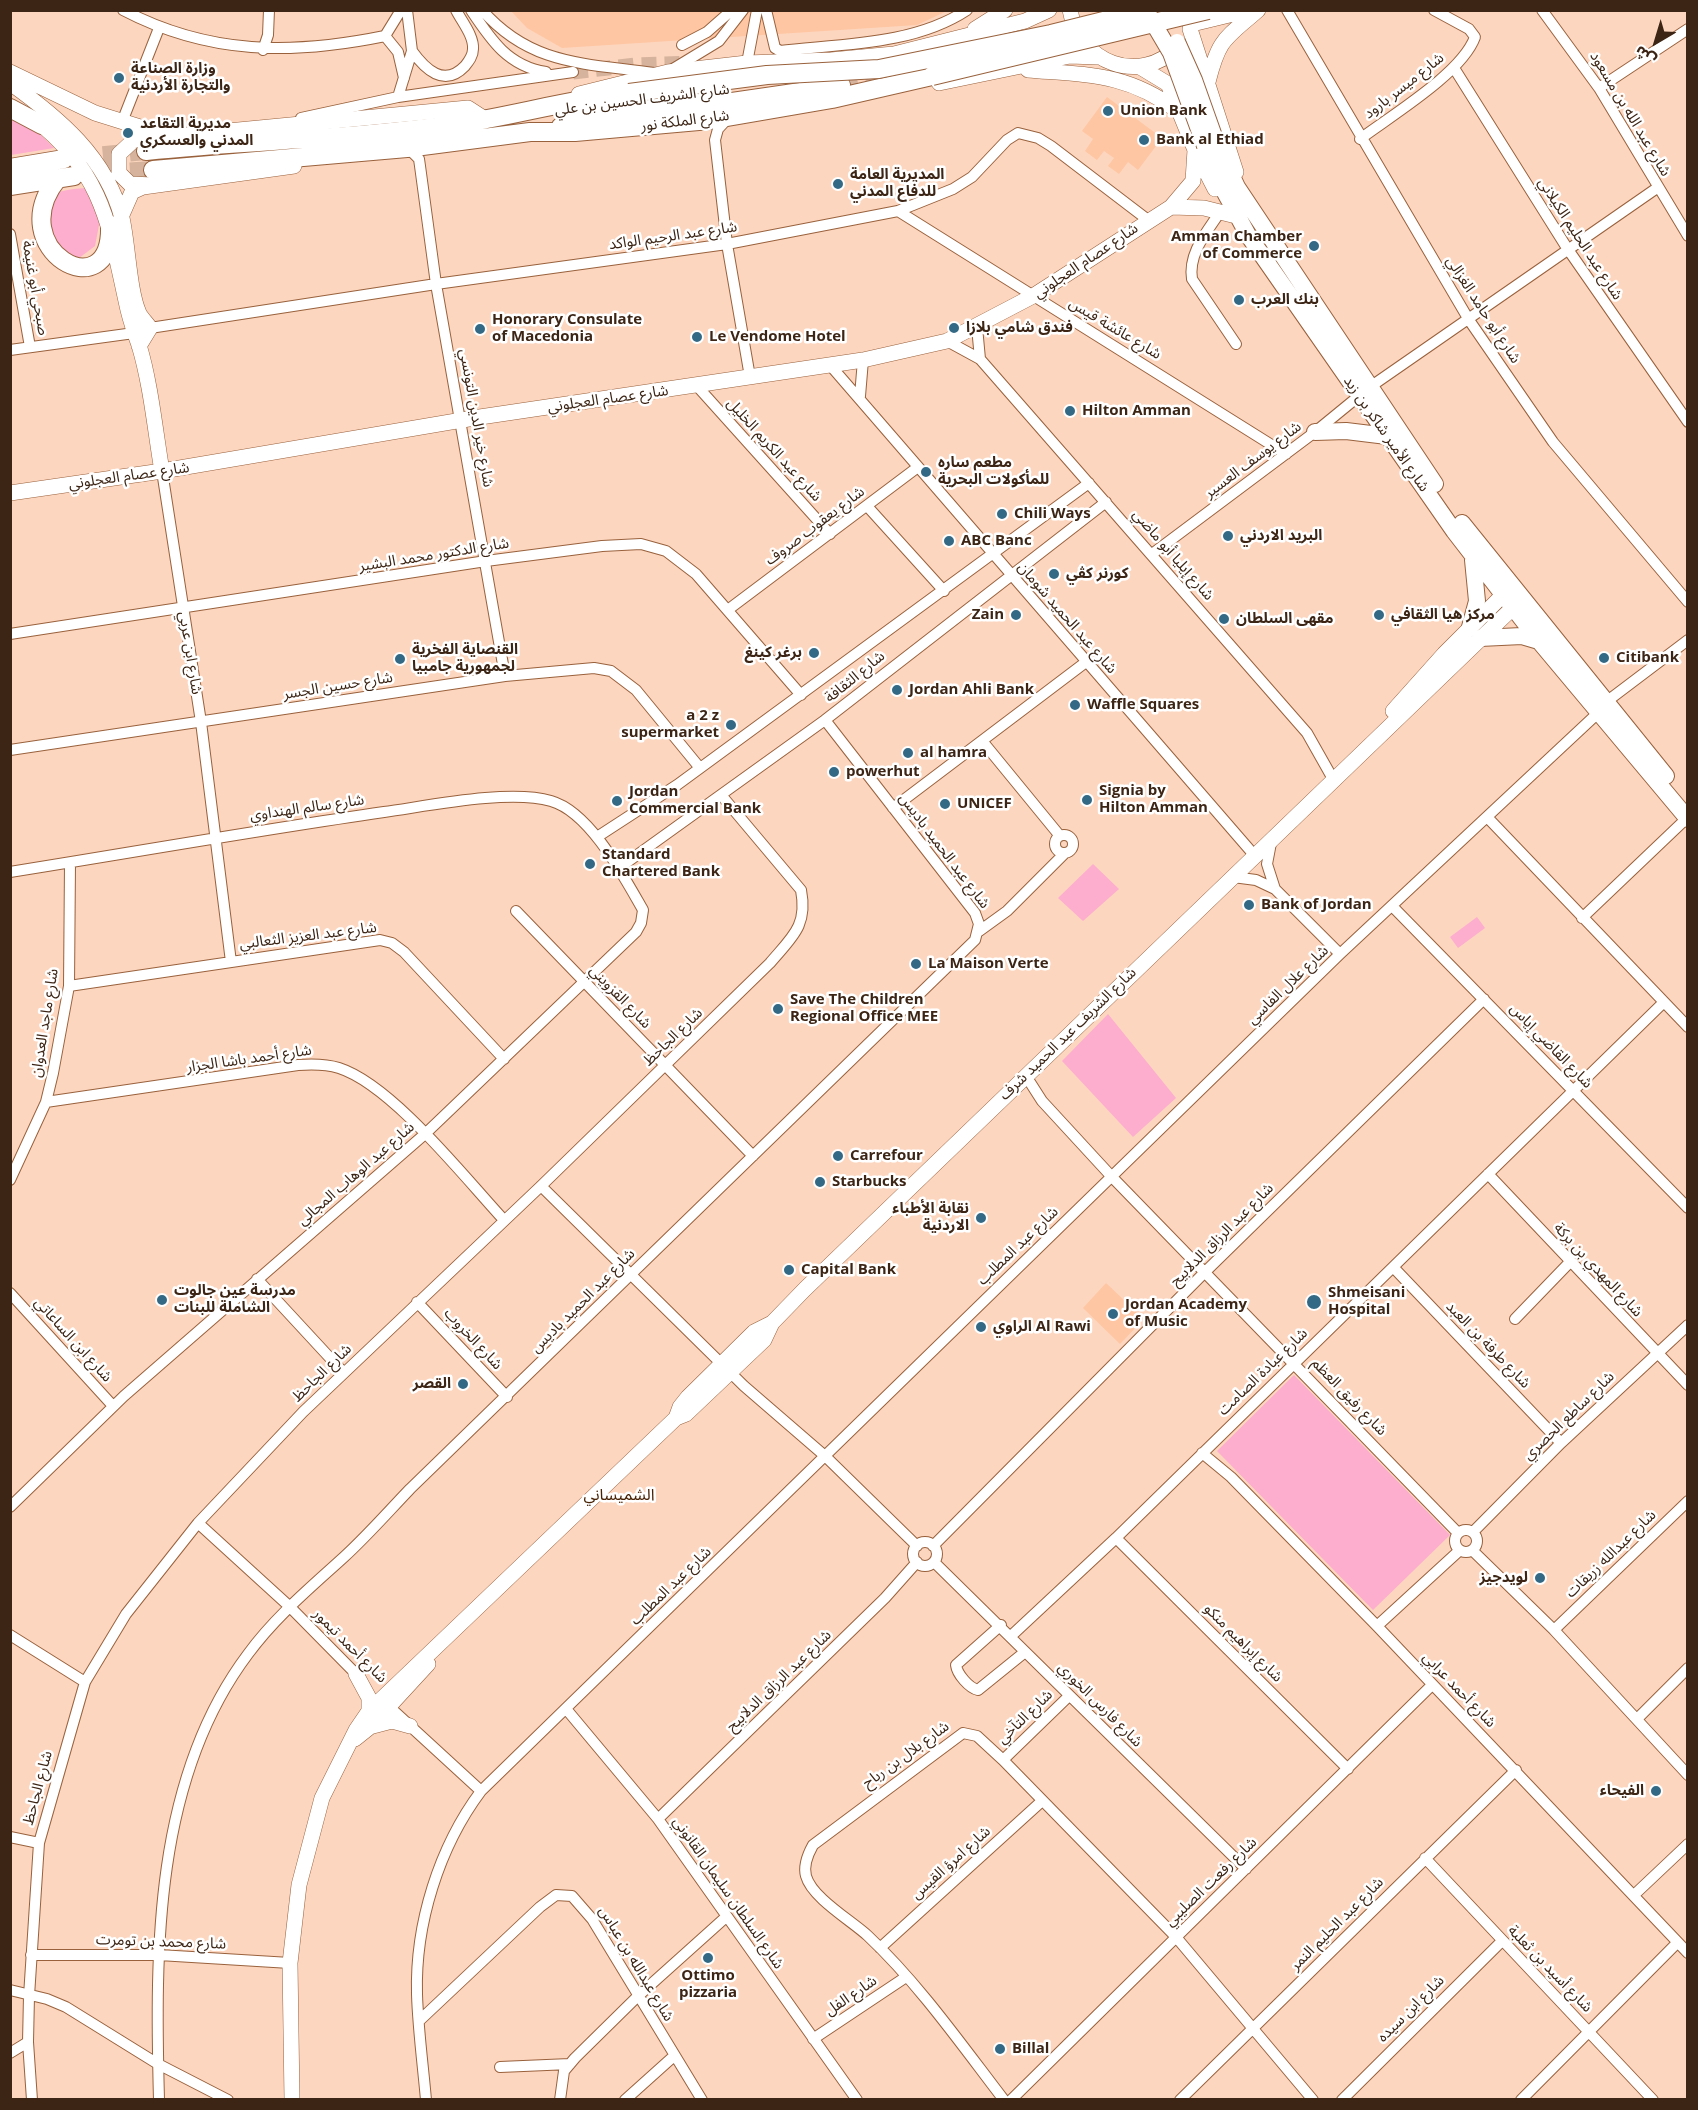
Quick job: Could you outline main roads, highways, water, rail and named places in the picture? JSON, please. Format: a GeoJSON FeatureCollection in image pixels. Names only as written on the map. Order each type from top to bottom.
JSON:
{"type":"FeatureCollection","features":[{"type":"Feature","properties":{"kind":"highway"},"geometry":{"type":"LineString","coordinates":[[146,151],[240,141],[322,138],[485,119],[629,93],[767,75],[879,69],[1051,34],[1147,10]]}},
{"type":"Feature","properties":{"kind":"highway","name":"شارع الملكة نور"},"geometry":{"type":"LineString","coordinates":[[153,177],[530,132],[576,132],[730,116],[837,92],[932,76],[1208,10]]}},
{"type":"Feature","properties":{"kind":"highway"},"geometry":{"type":"LineString","coordinates":[[10,108],[42,125]]}},
{"type":"Feature","properties":{"kind":"highway"},"geometry":{"type":"LineString","coordinates":[[10,168],[64,159]]}},
{"type":"Feature","properties":{"kind":"highway"},"geometry":{"type":"LineString","coordinates":[[10,186],[66,177],[33,199],[26,214],[25,231],[31,247],[42,260],[65,268],[90,263],[102,253],[111,238],[116,221]]}},
{"type":"Feature","properties":{"kind":"main road","name":"شارع الأمير شاكر بن زيد"},"geometry":{"type":"LineString","coordinates":[[1147,10],[1170,53],[1216,176],[1248,235],[1439,491],[1512,597],[1539,642],[1602,708]]}},
{"type":"Feature","properties":{"kind":"main road","name":"شارع الأمير شاكر بن زيد"},"geometry":{"type":"LineString","coordinates":[[1159,10],[1194,80],[1205,146],[1229,173],[1256,216],[1365,391],[1387,436],[1472,556],[1512,597],[1687,814]]}},
{"type":"Feature","properties":{"kind":"main road","name":"شارع الشريف الحسين بن علي"},"geometry":{"type":"LineString","coordinates":[[505,116],[613,105],[776,83]]}},
{"type":"Feature","properties":{"kind":"main road","name":"شارع الشريف الحسين بن علي"},"geometry":{"type":"LineString","coordinates":[[530,132],[576,123],[837,92]]}},
{"type":"Feature","properties":{"kind":"main road"},"geometry":{"type":"LineString","coordinates":[[1315,432],[1346,431],[1387,436]]}},
{"type":"Feature","properties":{"kind":"main road"},"geometry":{"type":"LineString","coordinates":[[1472,556],[1477,601],[1475,632],[1522,636],[1539,642]]}},
{"type":"Feature","properties":{"kind":"tunnel"},"geometry":{"type":"LineString","coordinates":[[573,72],[635,65],[692,63]]}},
{"type":"Feature","properties":{"kind":"tunnel"},"geometry":{"type":"LineString","coordinates":[[842,85],[894,74]]}},
{"type":"Feature","properties":{"kind":"tunnel"},"geometry":{"type":"LineString","coordinates":[[76,158],[146,151]]}},
{"type":"Feature","properties":{"kind":"tunnel"},"geometry":{"type":"LineString","coordinates":[[103,173],[153,170]]}},
{"type":"Feature","properties":{"kind":"place","name":"وزارة الصناعة والتجارة الأردنية"},"geometry":{"type":"Point","coordinates":[119,78]}},
{"type":"Feature","properties":{"kind":"place","name":"Union Bank"},"geometry":{"type":"Point","coordinates":[1108,111]}},
{"type":"Feature","properties":{"kind":"place","name":"مديرية التقاعد المدني والعسكري"},"geometry":{"type":"Point","coordinates":[128,133]}},
{"type":"Feature","properties":{"kind":"place","name":"Bank al Ethiad"},"geometry":{"type":"Point","coordinates":[1144,140]}},
{"type":"Feature","properties":{"kind":"place","name":"المديرية العامة للدفاع المدني"},"geometry":{"type":"Point","coordinates":[838,184]}},
{"type":"Feature","properties":{"kind":"place","name":"Amman Chamber of Commerce"},"geometry":{"type":"Point","coordinates":[1314,246]}},
{"type":"Feature","properties":{"kind":"place","name":"بنك العرب"},"geometry":{"type":"Point","coordinates":[1239,300]}},
{"type":"Feature","properties":{"kind":"place","name":"فندق شامي بلازا"},"geometry":{"type":"Point","coordinates":[954,328]}},
{"type":"Feature","properties":{"kind":"place","name":"Honorary Consulate of Macedonia"},"geometry":{"type":"Point","coordinates":[480,329]}},
{"type":"Feature","properties":{"kind":"place","name":"Le Vendome Hotel"},"geometry":{"type":"Point","coordinates":[697,337]}},
{"type":"Feature","properties":{"kind":"place","name":"Hilton Amman"},"geometry":{"type":"Point","coordinates":[1070,411]}},
{"type":"Feature","properties":{"kind":"place","name":"مطعم ساره للمأكولات البحرية"},"geometry":{"type":"Point","coordinates":[926,472]}},
{"type":"Feature","properties":{"kind":"place","name":"Chili Ways"},"geometry":{"type":"Point","coordinates":[1002,514]}},
{"type":"Feature","properties":{"kind":"place","name":"البريد الاردني"},"geometry":{"type":"Point","coordinates":[1228,536]}},
{"type":"Feature","properties":{"kind":"place","name":"ABC Banc"},"geometry":{"type":"Point","coordinates":[949,541]}},
{"type":"Feature","properties":{"kind":"place","name":"كورنر كڤي"},"geometry":{"type":"Point","coordinates":[1054,574]}},
{"type":"Feature","properties":{"kind":"place","name":"Zain"},"geometry":{"type":"Point","coordinates":[1016,615]}},
{"type":"Feature","properties":{"kind":"place","name":"مركز هيا الثقافي"},"geometry":{"type":"Point","coordinates":[1379,615]}},
{"type":"Feature","properties":{"kind":"place","name":"مقهى السلطان"},"geometry":{"type":"Point","coordinates":[1224,619]}},
{"type":"Feature","properties":{"kind":"place","name":"برغر كينغ"},"geometry":{"type":"Point","coordinates":[814,653]}},
{"type":"Feature","properties":{"kind":"place","name":"Citibank"},"geometry":{"type":"Point","coordinates":[1604,658]}},
{"type":"Feature","properties":{"kind":"place","name":"القنصاية الفخرية لجمهورية جامبيا"},"geometry":{"type":"Point","coordinates":[400,659]}},
{"type":"Feature","properties":{"kind":"place","name":"Jordan Ahli Bank"},"geometry":{"type":"Point","coordinates":[897,690]}},
{"type":"Feature","properties":{"kind":"place","name":"Waffle Squares"},"geometry":{"type":"Point","coordinates":[1075,705]}},
{"type":"Feature","properties":{"kind":"place","name":"a 2 z supermarket"},"geometry":{"type":"Point","coordinates":[731,725]}},
{"type":"Feature","properties":{"kind":"place","name":"al hamra"},"geometry":{"type":"Point","coordinates":[908,753]}},
{"type":"Feature","properties":{"kind":"place","name":"powerhut"},"geometry":{"type":"Point","coordinates":[834,772]}},
{"type":"Feature","properties":{"kind":"place","name":"Signia by Hilton Amman"},"geometry":{"type":"Point","coordinates":[1087,800]}},
{"type":"Feature","properties":{"kind":"place","name":"Jordan Commercial Bank"},"geometry":{"type":"Point","coordinates":[617,801]}},
{"type":"Feature","properties":{"kind":"place","name":"UNICEF"},"geometry":{"type":"Point","coordinates":[945,804]}},
{"type":"Feature","properties":{"kind":"place","name":"Standard Chartered Bank"},"geometry":{"type":"Point","coordinates":[590,864]}},
{"type":"Feature","properties":{"kind":"place","name":"Bank of Jordan"},"geometry":{"type":"Point","coordinates":[1249,905]}},
{"type":"Feature","properties":{"kind":"place","name":"La Maison Verte"},"geometry":{"type":"Point","coordinates":[916,964]}},
{"type":"Feature","properties":{"kind":"place","name":"Save The Children Regional Office MEE"},"geometry":{"type":"Point","coordinates":[778,1009]}},
{"type":"Feature","properties":{"kind":"place","name":"Carrefour"},"geometry":{"type":"Point","coordinates":[838,1156]}},
{"type":"Feature","properties":{"kind":"place","name":"Starbucks"},"geometry":{"type":"Point","coordinates":[820,1182]}},
{"type":"Feature","properties":{"kind":"place","name":"نقابة الأطباء الاردنية"},"geometry":{"type":"Point","coordinates":[981,1218]}},
{"type":"Feature","properties":{"kind":"place","name":"Capital Bank"},"geometry":{"type":"Point","coordinates":[789,1270]}},
{"type":"Feature","properties":{"kind":"place","name":"مدرسة عين جالوت الشاملة للبنات"},"geometry":{"type":"Point","coordinates":[162,1300]}},
{"type":"Feature","properties":{"kind":"place","name":"Shmeisani Hospital"},"geometry":{"type":"Point","coordinates":[1314,1302]}},
{"type":"Feature","properties":{"kind":"place","name":"Jordan Academy of Music"},"geometry":{"type":"Point","coordinates":[1113,1314]}},
{"type":"Feature","properties":{"kind":"place","name":"الراوي Al Rawi"},"geometry":{"type":"Point","coordinates":[981,1327]}},
{"type":"Feature","properties":{"kind":"place","name":"القصر"},"geometry":{"type":"Point","coordinates":[463,1384]}},
{"type":"Feature","properties":{"kind":"place","name":"لويدجيز"},"geometry":{"type":"Point","coordinates":[1540,1578]}},
{"type":"Feature","properties":{"kind":"place","name":"الفيحاء"},"geometry":{"type":"Point","coordinates":[1656,1791]}},
{"type":"Feature","properties":{"kind":"place","name":"Ottimo pizzaria"},"geometry":{"type":"Point","coordinates":[708,1958]}},
{"type":"Feature","properties":{"kind":"place","name":"Billal"},"geometry":{"type":"Point","coordinates":[1000,2049]}},
{"type":"Feature","properties":{"kind":"district","name":"الشميساني"},"geometry":{"type":"Point","coordinates":[619,1495]}}]}
